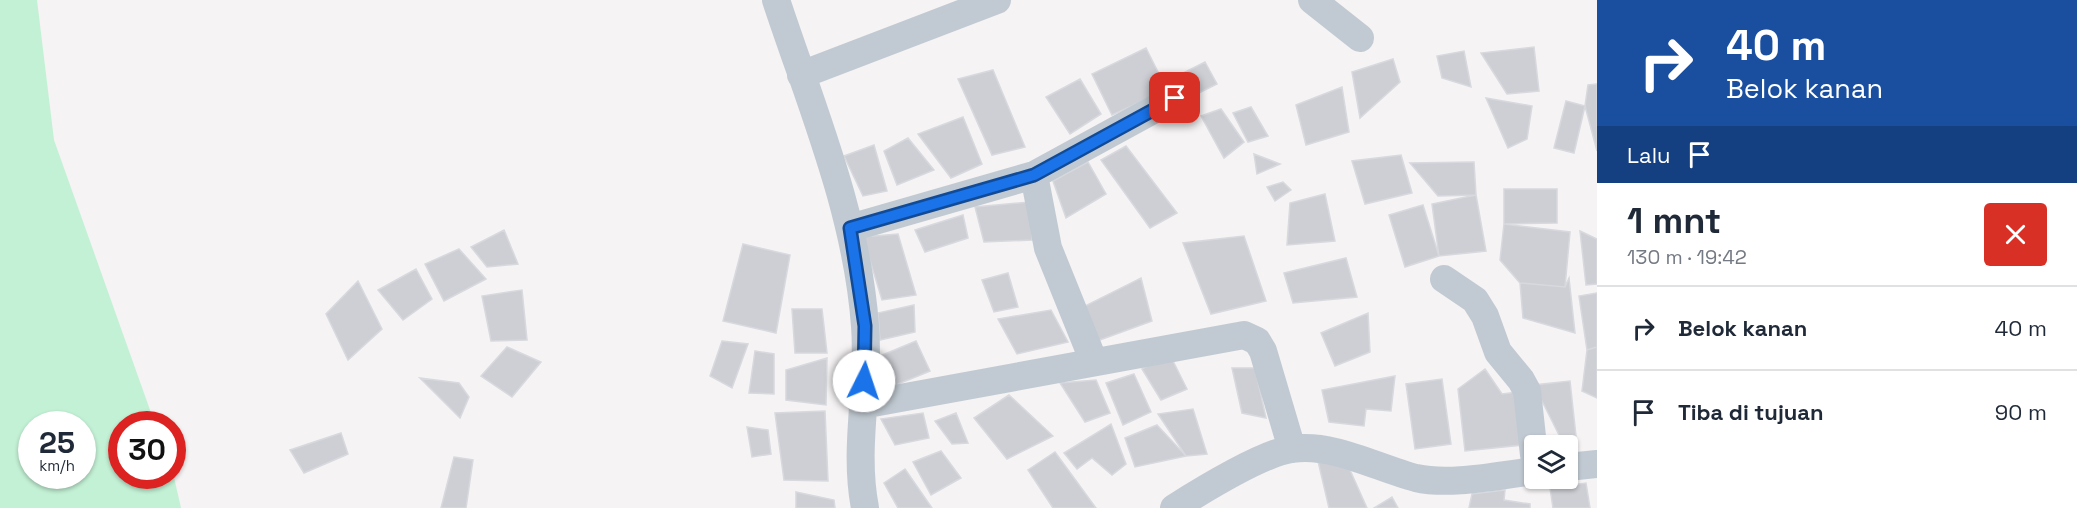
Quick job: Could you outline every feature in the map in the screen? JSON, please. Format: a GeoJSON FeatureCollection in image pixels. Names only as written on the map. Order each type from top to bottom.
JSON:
{"type":"FeatureCollection","features":[{"type":"Feature","properties":{"kind":"street"},"geometry":{"type":"LineString","coordinates":[[776,0],[850,228],[865,326],[858,444],[865,508]]}},
{"type":"Feature","properties":{"kind":"street"},"geometry":{"type":"LineString","coordinates":[[801,75],[997,0]]}},
{"type":"Feature","properties":{"kind":"street"},"geometry":{"type":"LineString","coordinates":[[1312,0],[1360,38]]}},
{"type":"Feature","properties":{"kind":"street"},"geometry":{"type":"LineString","coordinates":[[850,228],[1034,175],[1175,98]]}},
{"type":"Feature","properties":{"kind":"street"},"geometry":{"type":"LineString","coordinates":[[1034,175],[1048,248],[1094,363]]}},
{"type":"Feature","properties":{"kind":"street"},"geometry":{"type":"LineString","coordinates":[[1444,279],[1475,300],[1485,316],[1498,352],[1527,391],[1532,435]]}},
{"type":"Feature","properties":{"kind":"street"},"geometry":{"type":"LineString","coordinates":[[862,405],[1244,335],[1251,337],[1263,351],[1292,449]]}},
{"type":"Feature","properties":{"kind":"street"},"geometry":{"type":"LineString","coordinates":[[1174,508],[1268,457],[1292,449],[1322,450],[1419,478],[1467,479],[1524,472]]}},
{"type":"Feature","properties":{"kind":"street"},"geometry":{"type":"LineString","coordinates":[[1578,466],[1597,464]]}},
{"type":"Feature","properties":{"kind":"green space"},"geometry":{"type":"Polygon","coordinates":[[[0,0],[37,0],[54,140],[150,411],[108,411],[108,489],[177,489],[181,508],[0,508],[0,0]]]}},
{"type":"Feature","properties":{"kind":"building"},"geometry":{"type":"Polygon","coordinates":[[[1534,47],[1539,91],[1507,94],[1481,53],[1534,47]]]}},
{"type":"Feature","properties":{"kind":"building"},"geometry":{"type":"Polygon","coordinates":[[[1146,48],[1167,90],[1112,115],[1092,74],[1146,48]]]}},
{"type":"Feature","properties":{"kind":"building"},"geometry":{"type":"Polygon","coordinates":[[[1464,51],[1471,87],[1442,78],[1437,56],[1464,51]]]}},
{"type":"Feature","properties":{"kind":"building"},"geometry":{"type":"Polygon","coordinates":[[[1393,59],[1400,82],[1360,118],[1352,72],[1393,59]]]}},
{"type":"Feature","properties":{"kind":"building"},"geometry":{"type":"Polygon","coordinates":[[[1205,62],[1217,84],[1189,98],[1177,76],[1205,62]]]}},
{"type":"Feature","properties":{"kind":"building"},"geometry":{"type":"Polygon","coordinates":[[[993,70],[1025,147],[992,155],[958,79],[993,70]]]}},
{"type":"Feature","properties":{"kind":"building"},"geometry":{"type":"Polygon","coordinates":[[[1080,79],[1101,114],[1070,134],[1046,97],[1080,79]]]}},
{"type":"Feature","properties":{"kind":"building"},"geometry":{"type":"Polygon","coordinates":[[[1597,84],[1597,151],[1585,106],[1588,85],[1597,84]]]}},
{"type":"Feature","properties":{"kind":"building"},"geometry":{"type":"Polygon","coordinates":[[[1342,87],[1349,132],[1306,145],[1296,105],[1342,87]]]}},
{"type":"Feature","properties":{"kind":"building"},"geometry":{"type":"Polygon","coordinates":[[[1486,98],[1532,106],[1527,139],[1508,148],[1486,98]]]}},
{"type":"Feature","properties":{"kind":"building"},"geometry":{"type":"Polygon","coordinates":[[[1566,101],[1585,106],[1574,153],[1554,148],[1566,101]]]}},
{"type":"Feature","properties":{"kind":"building"},"geometry":{"type":"Polygon","coordinates":[[[1251,107],[1268,136],[1248,142],[1233,113],[1251,107]]]}},
{"type":"Feature","properties":{"kind":"building"},"geometry":{"type":"Polygon","coordinates":[[[1221,109],[1244,142],[1224,158],[1201,116],[1221,109]]]}},
{"type":"Feature","properties":{"kind":"building"},"geometry":{"type":"Polygon","coordinates":[[[963,117],[982,164],[951,178],[918,134],[963,117]]]}},
{"type":"Feature","properties":{"kind":"building"},"geometry":{"type":"Polygon","coordinates":[[[908,138],[934,170],[897,185],[884,151],[908,138]]]}},
{"type":"Feature","properties":{"kind":"building"},"geometry":{"type":"Polygon","coordinates":[[[874,145],[887,191],[863,196],[844,156],[874,145]]]}},
{"type":"Feature","properties":{"kind":"building"},"geometry":{"type":"Polygon","coordinates":[[[1126,146],[1177,213],[1150,228],[1101,160],[1126,146]]]}},
{"type":"Feature","properties":{"kind":"building"},"geometry":{"type":"Polygon","coordinates":[[[1254,154],[1280,164],[1257,174],[1254,154]]]}},
{"type":"Feature","properties":{"kind":"building"},"geometry":{"type":"Polygon","coordinates":[[[1401,155],[1412,193],[1365,204],[1352,161],[1401,155]]]}},
{"type":"Feature","properties":{"kind":"building"},"geometry":{"type":"Polygon","coordinates":[[[1088,162],[1106,194],[1066,218],[1053,181],[1088,162]]]}},
{"type":"Feature","properties":{"kind":"building"},"geometry":{"type":"Polygon","coordinates":[[[1474,162],[1476,195],[1438,196],[1410,163],[1474,162]]]}},
{"type":"Feature","properties":{"kind":"building"},"geometry":{"type":"Polygon","coordinates":[[[1283,182],[1291,190],[1275,201],[1267,187],[1283,182]]]}},
{"type":"Feature","properties":{"kind":"building"},"geometry":{"type":"Polygon","coordinates":[[[1504,189],[1557,189],[1557,223],[1504,224],[1504,189]]]}},
{"type":"Feature","properties":{"kind":"building"},"geometry":{"type":"Polygon","coordinates":[[[1325,194],[1335,241],[1287,245],[1290,203],[1325,194]]]}},
{"type":"Feature","properties":{"kind":"building"},"geometry":{"type":"Polygon","coordinates":[[[1476,195],[1486,251],[1439,256],[1432,204],[1476,195]]]}},
{"type":"Feature","properties":{"kind":"building"},"geometry":{"type":"Polygon","coordinates":[[[1030,202],[1032,240],[984,242],[975,207],[1030,202]]]}},
{"type":"Feature","properties":{"kind":"building"},"geometry":{"type":"Polygon","coordinates":[[[1423,205],[1439,256],[1405,267],[1389,215],[1423,205]]]}},
{"type":"Feature","properties":{"kind":"building"},"geometry":{"type":"Polygon","coordinates":[[[963,215],[968,238],[925,252],[915,230],[963,215]]]}},
{"type":"Feature","properties":{"kind":"building"},"geometry":{"type":"Polygon","coordinates":[[[1504,224],[1570,232],[1565,287],[1520,283],[1500,260],[1504,224]]]}},
{"type":"Feature","properties":{"kind":"building"},"geometry":{"type":"Polygon","coordinates":[[[504,230],[518,264],[487,267],[471,247],[504,230]]]}},
{"type":"Feature","properties":{"kind":"building"},"geometry":{"type":"Polygon","coordinates":[[[1580,231],[1597,239],[1597,284],[1586,285],[1580,231]]]}},
{"type":"Feature","properties":{"kind":"building"},"geometry":{"type":"Polygon","coordinates":[[[898,234],[916,295],[882,300],[863,237],[898,234]]]}},
{"type":"Feature","properties":{"kind":"building"},"geometry":{"type":"Polygon","coordinates":[[[1244,236],[1266,301],[1211,314],[1183,243],[1244,236]]]}},
{"type":"Feature","properties":{"kind":"building"},"geometry":{"type":"Polygon","coordinates":[[[743,244],[790,255],[776,333],[723,321],[743,244]]]}},
{"type":"Feature","properties":{"kind":"building"},"geometry":{"type":"Polygon","coordinates":[[[459,249],[486,279],[444,301],[425,264],[459,249]]]}},
{"type":"Feature","properties":{"kind":"building"},"geometry":{"type":"Polygon","coordinates":[[[1346,258],[1357,297],[1293,303],[1284,273],[1346,258]]]}},
{"type":"Feature","properties":{"kind":"building"},"geometry":{"type":"Polygon","coordinates":[[[416,269],[432,299],[403,320],[378,290],[416,269]]]}},
{"type":"Feature","properties":{"kind":"building"},"geometry":{"type":"Polygon","coordinates":[[[1008,273],[1018,307],[994,312],[982,280],[1008,273]]]}},
{"type":"Feature","properties":{"kind":"building"},"geometry":{"type":"Polygon","coordinates":[[[1141,278],[1152,321],[1097,341],[1083,307],[1141,278]]]}},
{"type":"Feature","properties":{"kind":"building"},"geometry":{"type":"Polygon","coordinates":[[[1569,278],[1575,333],[1523,318],[1520,283],[1565,287],[1569,278]]]}},
{"type":"Feature","properties":{"kind":"building"},"geometry":{"type":"Polygon","coordinates":[[[358,281],[382,329],[348,360],[326,314],[358,281]]]}},
{"type":"Feature","properties":{"kind":"building"},"geometry":{"type":"Polygon","coordinates":[[[522,290],[527,340],[491,341],[482,296],[522,290]]]}},
{"type":"Feature","properties":{"kind":"building"},"geometry":{"type":"Polygon","coordinates":[[[1597,293],[1597,347],[1587,350],[1579,296],[1597,293]]]}},
{"type":"Feature","properties":{"kind":"building"},"geometry":{"type":"Polygon","coordinates":[[[914,305],[915,332],[880,340],[878,313],[914,305]]]}},
{"type":"Feature","properties":{"kind":"building"},"geometry":{"type":"Polygon","coordinates":[[[792,309],[822,309],[827,353],[795,353],[792,309]]]}},
{"type":"Feature","properties":{"kind":"building"},"geometry":{"type":"Polygon","coordinates":[[[1051,310],[1068,342],[1017,354],[998,319],[1051,310]]]}},
{"type":"Feature","properties":{"kind":"building"},"geometry":{"type":"Polygon","coordinates":[[[1368,313],[1370,352],[1335,366],[1321,333],[1368,313]]]}},
{"type":"Feature","properties":{"kind":"building"},"geometry":{"type":"Polygon","coordinates":[[[722,341],[748,344],[732,388],[710,376],[722,341]]]}},
{"type":"Feature","properties":{"kind":"building"},"geometry":{"type":"Polygon","coordinates":[[[916,341],[930,371],[886,389],[880,356],[916,341]]]}},
{"type":"Feature","properties":{"kind":"building"},"geometry":{"type":"Polygon","coordinates":[[[507,347],[541,362],[512,397],[481,376],[507,347]]]}},
{"type":"Feature","properties":{"kind":"building"},"geometry":{"type":"Polygon","coordinates":[[[1597,347],[1597,398],[1582,391],[1587,350],[1597,347]]]}},
{"type":"Feature","properties":{"kind":"building"},"geometry":{"type":"Polygon","coordinates":[[[755,351],[774,354],[774,394],[749,393],[755,351]]]}},
{"type":"Feature","properties":{"kind":"building"},"geometry":{"type":"Polygon","coordinates":[[[1169,353],[1187,389],[1161,400],[1142,369],[1169,353]]]}},
{"type":"Feature","properties":{"kind":"building"},"geometry":{"type":"Polygon","coordinates":[[[827,358],[826,405],[786,400],[786,370],[827,358]]]}},
{"type":"Feature","properties":{"kind":"building"},"geometry":{"type":"Polygon","coordinates":[[[1232,368],[1255,368],[1266,418],[1242,413],[1232,368]]]}},
{"type":"Feature","properties":{"kind":"building"},"geometry":{"type":"Polygon","coordinates":[[[1485,369],[1502,394],[1526,391],[1531,435],[1524,435],[1524,445],[1465,451],[1458,389],[1485,369]]]}},
{"type":"Feature","properties":{"kind":"building"},"geometry":{"type":"Polygon","coordinates":[[[1134,374],[1151,412],[1123,425],[1106,383],[1134,374]]]}},
{"type":"Feature","properties":{"kind":"building"},"geometry":{"type":"Polygon","coordinates":[[[1395,376],[1391,411],[1366,409],[1364,426],[1329,422],[1322,390],[1395,376]]]}},
{"type":"Feature","properties":{"kind":"building"},"geometry":{"type":"Polygon","coordinates":[[[420,378],[459,383],[469,397],[460,418],[420,378]]]}},
{"type":"Feature","properties":{"kind":"building"},"geometry":{"type":"Polygon","coordinates":[[[1442,379],[1451,444],[1415,449],[1406,384],[1442,379]]]}},
{"type":"Feature","properties":{"kind":"building"},"geometry":{"type":"Polygon","coordinates":[[[1096,380],[1110,413],[1085,422],[1060,383],[1096,380]]]}},
{"type":"Feature","properties":{"kind":"building"},"geometry":{"type":"Polygon","coordinates":[[[1570,381],[1576,435],[1559,435],[1534,385],[1570,381]]]}},
{"type":"Feature","properties":{"kind":"building"},"geometry":{"type":"Polygon","coordinates":[[[1009,395],[1053,436],[1007,459],[974,418],[1009,395]]]}},
{"type":"Feature","properties":{"kind":"building"},"geometry":{"type":"Polygon","coordinates":[[[1193,409],[1207,454],[1186,456],[1158,414],[1193,409]]]}},
{"type":"Feature","properties":{"kind":"building"},"geometry":{"type":"Polygon","coordinates":[[[825,411],[828,481],[784,480],[775,413],[825,411]]]}},
{"type":"Feature","properties":{"kind":"building"},"geometry":{"type":"Polygon","coordinates":[[[923,413],[929,438],[895,445],[881,419],[923,413]]]}},
{"type":"Feature","properties":{"kind":"building"},"geometry":{"type":"Polygon","coordinates":[[[956,413],[968,443],[952,444],[935,421],[956,413]]]}},
{"type":"Feature","properties":{"kind":"building"},"geometry":{"type":"Polygon","coordinates":[[[1111,424],[1126,464],[1112,475],[1092,458],[1077,469],[1064,453],[1111,424]]]}},
{"type":"Feature","properties":{"kind":"building"},"geometry":{"type":"Polygon","coordinates":[[[1157,425],[1186,456],[1135,467],[1125,438],[1157,425]]]}},
{"type":"Feature","properties":{"kind":"building"},"geometry":{"type":"Polygon","coordinates":[[[747,427],[768,430],[771,454],[752,457],[747,427]]]}},
{"type":"Feature","properties":{"kind":"building"},"geometry":{"type":"Polygon","coordinates":[[[341,433],[348,454],[304,473],[290,450],[341,433]]]}},
{"type":"Feature","properties":{"kind":"building"},"geometry":{"type":"Polygon","coordinates":[[[941,451],[961,478],[931,495],[913,462],[941,451]]]}},
{"type":"Feature","properties":{"kind":"building"},"geometry":{"type":"Polygon","coordinates":[[[1055,452],[1096,508],[1053,508],[1028,470],[1055,452]]]}},
{"type":"Feature","properties":{"kind":"building"},"geometry":{"type":"Polygon","coordinates":[[[454,457],[473,460],[466,508],[441,508],[454,457]]]}},
{"type":"Feature","properties":{"kind":"building"},"geometry":{"type":"Polygon","coordinates":[[[1317,457],[1350,470],[1367,508],[1329,508],[1317,457]]]}},
{"type":"Feature","properties":{"kind":"building"},"geometry":{"type":"Polygon","coordinates":[[[905,469],[932,508],[898,508],[884,483],[905,469]]]}},
{"type":"Feature","properties":{"kind":"building"},"geometry":{"type":"Polygon","coordinates":[[[1586,483],[1590,508],[1553,508],[1550,489],[1578,489],[1578,484],[1586,483]]]}},
{"type":"Feature","properties":{"kind":"building"},"geometry":{"type":"Polygon","coordinates":[[[1505,490],[1504,500],[1530,504],[1530,508],[1469,508],[1472,494],[1505,490]]]}},
{"type":"Feature","properties":{"kind":"building"},"geometry":{"type":"Polygon","coordinates":[[[796,492],[834,500],[835,508],[796,508],[796,492]]]}},
{"type":"Feature","properties":{"kind":"building"},"geometry":{"type":"Polygon","coordinates":[[[1392,497],[1398,508],[1374,508],[1392,497]]]}},
{"type":"Feature","properties":{"kind":"route"},"geometry":{"type":"LineString","coordinates":[[864,381],[865,326],[856,253],[850,228],[1034,175],[1175,98]]}}]}
